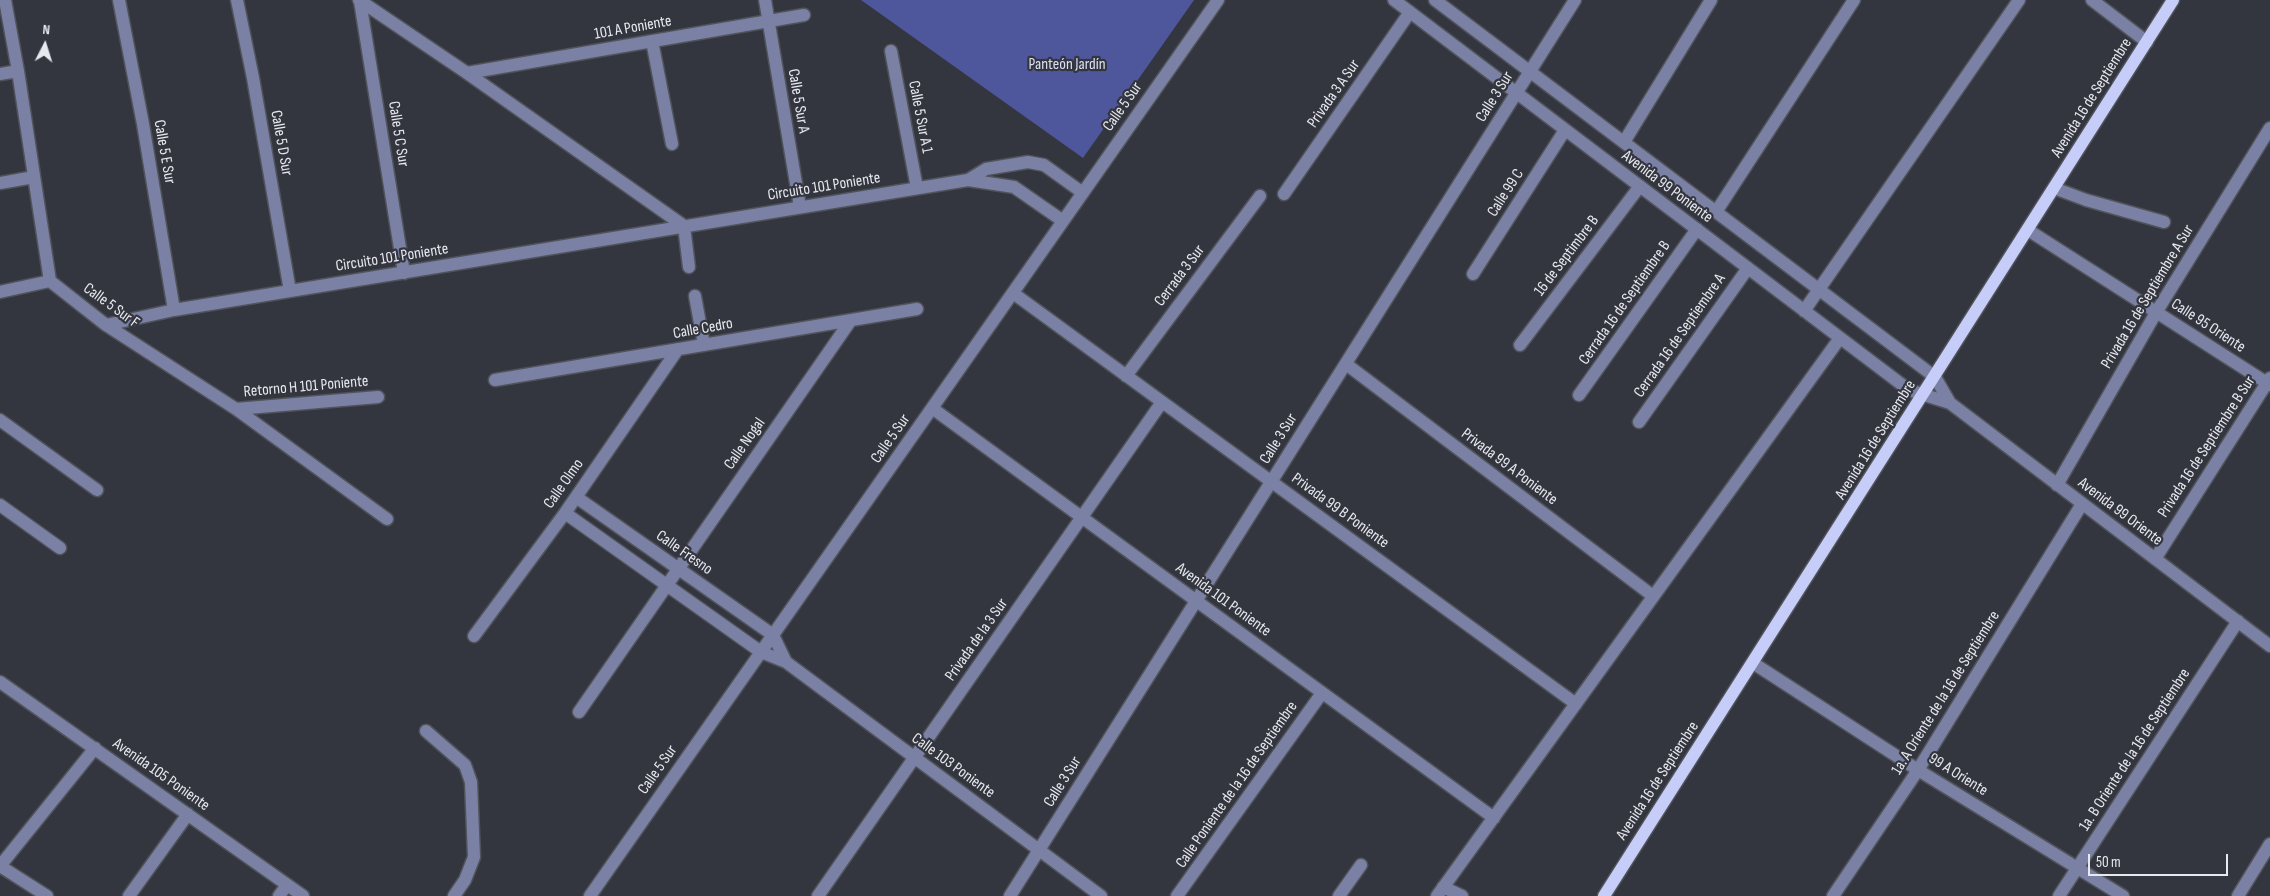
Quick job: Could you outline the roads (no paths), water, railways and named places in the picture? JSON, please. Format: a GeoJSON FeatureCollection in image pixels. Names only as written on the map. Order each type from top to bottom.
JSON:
{"type":"FeatureCollection","features":[{"type":"Feature","properties":{"kind":"main road","name":"Avenida 16 de Septiembre"},"geometry":{"type":"LineString","coordinates":[[1604,896],[1924,395],[2173,0]]}},
{"type":"Feature","properties":{"kind":"street"},"geometry":{"type":"LineString","coordinates":[[0,292],[50,281],[18,71],[5,0]]}},
{"type":"Feature","properties":{"kind":"street","name":"Calle 5 E Sur"},"geometry":{"type":"LineString","coordinates":[[119,0],[145,134],[174,310]]}},
{"type":"Feature","properties":{"kind":"street","name":"Calle 5 D Sur"},"geometry":{"type":"LineString","coordinates":[[237,0],[253,78],[290,291]]}},
{"type":"Feature","properties":{"kind":"street"},"geometry":{"type":"LineString","coordinates":[[360,0],[684,226],[689,267]]}},
{"type":"Feature","properties":{"kind":"street","name":"Calle 5 C Sur"},"geometry":{"type":"LineString","coordinates":[[360,0],[404,272]]}},
{"type":"Feature","properties":{"kind":"street","name":"Calle 5 Sur A"},"geometry":{"type":"LineString","coordinates":[[765,0],[767,21],[800,207]]}},
{"type":"Feature","properties":{"kind":"street","name":"Calle 5 Sur"},"geometry":{"type":"LineString","coordinates":[[590,896],[1218,0]]}},
{"type":"Feature","properties":{"kind":"street","name":"Avenida 99 Poniente"},"geometry":{"type":"LineString","coordinates":[[1394,0],[1909,390],[1924,395]]}},
{"type":"Feature","properties":{"kind":"street","name":"Avenida 99 Poniente"},"geometry":{"type":"LineString","coordinates":[[1435,0],[1935,377]]}},
{"type":"Feature","properties":{"kind":"street","name":"Calle 3 Sur"},"geometry":{"type":"LineString","coordinates":[[1010,896],[1575,0]]}},
{"type":"Feature","properties":{"kind":"street"},"geometry":{"type":"LineString","coordinates":[[1624,142],[1711,0]]}},
{"type":"Feature","properties":{"kind":"street"},"geometry":{"type":"LineString","coordinates":[[1716,212],[1854,0]]}},
{"type":"Feature","properties":{"kind":"street"},"geometry":{"type":"LineString","coordinates":[[1804,311],[2019,0]]}},
{"type":"Feature","properties":{"kind":"street"},"geometry":{"type":"LineString","coordinates":[[2092,0],[2147,42]]}},
{"type":"Feature","properties":{"kind":"street","name":"Privada 3 A Sur"},"geometry":{"type":"LineString","coordinates":[[1284,194],[1410,12]]}},
{"type":"Feature","properties":{"kind":"street","name":"101 A Poniente"},"geometry":{"type":"LineString","coordinates":[[467,73],[804,15]]}},
{"type":"Feature","properties":{"kind":"street"},"geometry":{"type":"LineString","coordinates":[[652,41],[672,144]]}},
{"type":"Feature","properties":{"kind":"street","name":"Calle 5 Sur A 1"},"geometry":{"type":"LineString","coordinates":[[891,51],[917,188]]}},
{"type":"Feature","properties":{"kind":"street"},"geometry":{"type":"LineString","coordinates":[[0,74],[18,71]]}},
{"type":"Feature","properties":{"kind":"street","name":"Privada 16 de Septiembre A Sur"},"geometry":{"type":"LineString","coordinates":[[2057,485],[2157,311],[2270,128]]}},
{"type":"Feature","properties":{"kind":"street","name":"Calle 99 C"},"geometry":{"type":"LineString","coordinates":[[1473,274],[1565,130]]}},
{"type":"Feature","properties":{"kind":"street","name":"Circuito 101 Poniente"},"geometry":{"type":"LineString","coordinates":[[968,180],[986,169],[1028,162],[1044,165],[1083,193]]}},
{"type":"Feature","properties":{"kind":"street"},"geometry":{"type":"LineString","coordinates":[[0,183],[34,177]]}},
{"type":"Feature","properties":{"kind":"street","name":"Circuito 101 Poniente"},"geometry":{"type":"LineString","coordinates":[[106,326],[174,310],[968,180],[1014,187],[1063,221]]}},
{"type":"Feature","properties":{"kind":"street","name":"16 de Septimbre B"},"geometry":{"type":"LineString","coordinates":[[1520,345],[1640,186]]}},
{"type":"Feature","properties":{"kind":"street"},"geometry":{"type":"LineString","coordinates":[[2054,188],[2086,200],[2164,222]]}},
{"type":"Feature","properties":{"kind":"street","name":"Cerrada 3 Sur"},"geometry":{"type":"LineString","coordinates":[[1126,376],[1260,196]]}},
{"type":"Feature","properties":{"kind":"street","name":"Cerrada 16 de Septiembre B"},"geometry":{"type":"LineString","coordinates":[[1580,395],[1697,230]]}},
{"type":"Feature","properties":{"kind":"street","name":"Calle 95 Oriente"},"geometry":{"type":"LineString","coordinates":[[2028,230],[2269,382]]}},
{"type":"Feature","properties":{"kind":"street","name":"Cerrada 16 de Septiembre A"},"geometry":{"type":"LineString","coordinates":[[1639,422],[1748,268]]}},
{"type":"Feature","properties":{"kind":"street","name":"Calle 5 Sur F"},"geometry":{"type":"LineString","coordinates":[[50,281],[106,326],[236,409],[387,519]]}},
{"type":"Feature","properties":{"kind":"street","name":"Privada 99 B Poniente"},"geometry":{"type":"LineString","coordinates":[[1013,292],[1576,704]]}},
{"type":"Feature","properties":{"kind":"street"},"geometry":{"type":"LineString","coordinates":[[694,296],[704,345]]}},
{"type":"Feature","properties":{"kind":"street","name":"Calle Cedro"},"geometry":{"type":"LineString","coordinates":[[495,380],[917,309]]}},
{"type":"Feature","properties":{"kind":"street","name":"Calle Nogal"},"geometry":{"type":"LineString","coordinates":[[579,712],[851,320]]}},
{"type":"Feature","properties":{"kind":"street"},"geometry":{"type":"LineString","coordinates":[[1462,896],[1440,892],[1840,338]]}},
{"type":"Feature","properties":{"kind":"street","name":"Calle Olmo"},"geometry":{"type":"LineString","coordinates":[[474,636],[565,513],[678,349]]}},
{"type":"Feature","properties":{"kind":"street","name":"Privada 99 A Poniente"},"geometry":{"type":"LineString","coordinates":[[1346,364],[1653,596]]}},
{"type":"Feature","properties":{"kind":"street","name":"Avenida 99 Oriente"},"geometry":{"type":"LineString","coordinates":[[1935,377],[1950,403]]}},
{"type":"Feature","properties":{"kind":"street","name":"Privada 16 de Septiembre B Sur"},"geometry":{"type":"LineString","coordinates":[[2155,558],[2269,382]]}},
{"type":"Feature","properties":{"kind":"street","name":"Avenida 99 Oriente"},"geometry":{"type":"LineString","coordinates":[[1924,395],[1950,403],[2270,646]]}},
{"type":"Feature","properties":{"kind":"street","name":"Retorno H 101 Poniente"},"geometry":{"type":"LineString","coordinates":[[236,409],[378,397]]}},
{"type":"Feature","properties":{"kind":"street","name":"Privada de la 3 Sur"},"geometry":{"type":"LineString","coordinates":[[818,896],[1162,402]]}},
{"type":"Feature","properties":{"kind":"street","name":"Avenida 101 Poniente"},"geometry":{"type":"LineString","coordinates":[[932,408],[1494,818]]}},
{"type":"Feature","properties":{"kind":"street"},"geometry":{"type":"LineString","coordinates":[[0,420],[97,490]]}},
{"type":"Feature","properties":{"kind":"street","name":"Calle Fresno"},"geometry":{"type":"LineString","coordinates":[[576,497],[773,635]]}},
{"type":"Feature","properties":{"kind":"street","name":"1a. A Oriente de la 16 de Septiembre"},"geometry":{"type":"LineString","coordinates":[[1833,896],[1918,770],[2082,504]]}},
{"type":"Feature","properties":{"kind":"street"},"geometry":{"type":"LineString","coordinates":[[0,505],[60,548]]}},
{"type":"Feature","properties":{"kind":"street"},"geometry":{"type":"LineString","coordinates":[[565,513],[761,652]]}},
{"type":"Feature","properties":{"kind":"street","name":"1a. B Oriente de la 16 de Septiembre"},"geometry":{"type":"LineString","coordinates":[[2059,896],[2238,622]]}},
{"type":"Feature","properties":{"kind":"street","name":"Calle 103 Poniente"},"geometry":{"type":"LineString","coordinates":[[773,635],[786,662]]}},
{"type":"Feature","properties":{"kind":"street","name":"Calle 103 Poniente"},"geometry":{"type":"LineString","coordinates":[[761,652],[786,662],[1101,896]]}},
{"type":"Feature","properties":{"kind":"street","name":"99 A Oriente"},"geometry":{"type":"LineString","coordinates":[[1753,663],[1918,770],[2122,896]]}},
{"type":"Feature","properties":{"kind":"street","name":"Avenida 105 Poniente"},"geometry":{"type":"LineString","coordinates":[[0,682],[303,896]]}},
{"type":"Feature","properties":{"kind":"street","name":"Calle Poniente de la 16 de Septiembre"},"geometry":{"type":"LineString","coordinates":[[1177,896],[1322,692]]}},
{"type":"Feature","properties":{"kind":"street"},"geometry":{"type":"LineString","coordinates":[[426,731],[465,765],[471,782],[474,856],[465,880],[454,896]]}},
{"type":"Feature","properties":{"kind":"street"},"geometry":{"type":"LineString","coordinates":[[47,896],[0,866],[95,748]]}},
{"type":"Feature","properties":{"kind":"street"},"geometry":{"type":"LineString","coordinates":[[129,896],[188,814]]}},
{"type":"Feature","properties":{"kind":"street"},"geometry":{"type":"LineString","coordinates":[[2238,896],[2270,844]]}},
{"type":"Feature","properties":{"kind":"street"},"geometry":{"type":"LineString","coordinates":[[1339,896],[1361,866]]}},
{"type":"Feature","properties":{"kind":"street"},"geometry":{"type":"LineString","coordinates":[[279,896],[287,885]]}},
{"type":"Feature","properties":{"kind":"park label","name":"Panteón Jardín"},"geometry":{"type":"Point","coordinates":[1067,65]}}]}
